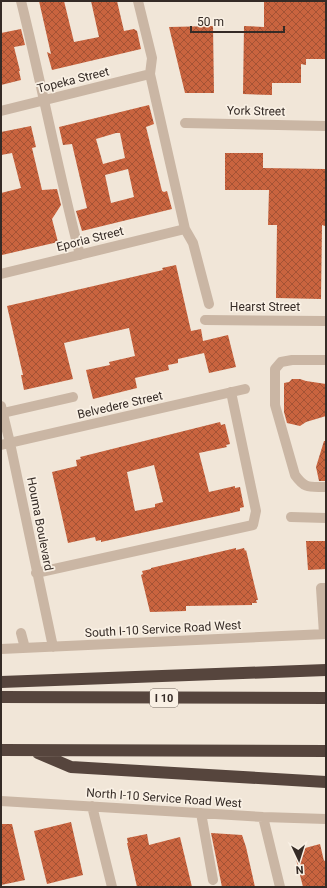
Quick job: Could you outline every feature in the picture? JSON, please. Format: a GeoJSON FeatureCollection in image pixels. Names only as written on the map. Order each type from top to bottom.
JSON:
{"type":"FeatureCollection","features":[{"type":"Feature","properties":{"kind":"highway"},"geometry":{"type":"LineString","coordinates":[[1,682],[326,670]]}},
{"type":"Feature","properties":{"kind":"highway","name":"I 10"},"geometry":{"type":"LineString","coordinates":[[1,697],[326,698]]}},
{"type":"Feature","properties":{"kind":"highway"},"geometry":{"type":"LineString","coordinates":[[1,750],[326,751]]}},
{"type":"Feature","properties":{"kind":"highway"},"geometry":{"type":"LineString","coordinates":[[34,750],[71,767],[326,782]]}},
{"type":"Feature","properties":{"kind":"street"},"geometry":{"type":"LineString","coordinates":[[21,1],[38,68],[43,100],[80,255]]}},
{"type":"Feature","properties":{"kind":"street"},"geometry":{"type":"LineString","coordinates":[[138,1],[152,58],[150,74],[185,229],[193,243],[208,304]]}},
{"type":"Feature","properties":{"kind":"street","name":"Topeka Street"},"geometry":{"type":"LineString","coordinates":[[1,111],[150,74]]}},
{"type":"Feature","properties":{"kind":"street","name":"York Street"},"geometry":{"type":"LineString","coordinates":[[186,123],[326,126]]}},
{"type":"Feature","properties":{"kind":"street","name":"Eporia Street"},"geometry":{"type":"LineString","coordinates":[[1,274],[185,229]]}},
{"type":"Feature","properties":{"kind":"street","name":"Hearst Street"},"geometry":{"type":"LineString","coordinates":[[205,320],[326,321]]}},
{"type":"Feature","properties":{"kind":"street"},"geometry":{"type":"LineString","coordinates":[[326,360],[292,360],[281,362],[275,368],[275,405],[295,475],[301,484],[310,487],[326,487]]}},
{"type":"Feature","properties":{"kind":"street","name":"Belvedere Street"},"geometry":{"type":"LineString","coordinates":[[6,444],[245,389]]}},
{"type":"Feature","properties":{"kind":"street"},"geometry":{"type":"LineString","coordinates":[[36,573],[253,525],[256,511],[231,392]]}},
{"type":"Feature","properties":{"kind":"street"},"geometry":{"type":"LineString","coordinates":[[2,409],[73,397]]}},
{"type":"Feature","properties":{"kind":"street","name":"Houma Boulevard"},"geometry":{"type":"LineString","coordinates":[[2,409],[6,444],[52,647]]}},
{"type":"Feature","properties":{"kind":"street"},"geometry":{"type":"LineString","coordinates":[[291,517],[326,518]]}},
{"type":"Feature","properties":{"kind":"street"},"geometry":{"type":"LineString","coordinates":[[325,634],[321,588],[326,588]]}},
{"type":"Feature","properties":{"kind":"street"},"geometry":{"type":"LineString","coordinates":[[21,633],[25,648]]}},
{"type":"Feature","properties":{"kind":"street","name":"South I-10 Service Road West"},"geometry":{"type":"LineString","coordinates":[[1,649],[325,634]]}},
{"type":"Feature","properties":{"kind":"street","name":"North I-10 Service Road West"},"geometry":{"type":"LineString","coordinates":[[1,801],[263,817],[326,819]]}},
{"type":"Feature","properties":{"kind":"street"},"geometry":{"type":"LineString","coordinates":[[92,806],[112,887]]}},
{"type":"Feature","properties":{"kind":"street"},"geometry":{"type":"LineString","coordinates":[[201,813],[213,880]]}},
{"type":"Feature","properties":{"kind":"street"},"geometry":{"type":"LineString","coordinates":[[263,817],[280,887]]}},
{"type":"Feature","properties":{"kind":"building"},"geometry":{"type":"Polygon","coordinates":[[[39,1],[64,1],[74,42],[99,37],[91,1],[117,1],[124,31],[134,29],[137,31],[141,49],[52,70],[47,52],[51,54],[39,1]]]}},
{"type":"Feature","properties":{"kind":"building"},"geometry":{"type":"Polygon","coordinates":[[[264,1],[326,1],[326,59],[306,59],[306,65],[301,64],[301,83],[272,83],[272,95],[243,94],[244,26],[264,27],[264,1]]]}},
{"type":"Feature","properties":{"kind":"building"},"geometry":{"type":"Polygon","coordinates":[[[213,26],[214,93],[185,93],[169,27],[213,26]]]}},
{"type":"Feature","properties":{"kind":"building"},"geometry":{"type":"Polygon","coordinates":[[[21,29],[25,45],[14,47],[21,80],[1,85],[1,33],[21,29]]]}},
{"type":"Feature","properties":{"kind":"building"},"geometry":{"type":"Polygon","coordinates":[[[149,105],[154,124],[146,127],[162,191],[167,191],[172,209],[82,231],[76,211],[87,208],[72,144],[63,145],[59,127],[149,105]],[[120,133],[96,139],[103,164],[125,158],[120,133]],[[128,169],[105,175],[111,203],[134,197],[128,169]]]}},
{"type":"Feature","properties":{"kind":"building"},"geometry":{"type":"Polygon","coordinates":[[[31,126],[36,147],[32,148],[42,190],[57,189],[61,205],[52,219],[58,242],[2,255],[1,193],[21,188],[12,153],[1,155],[1,132],[31,126]]]}},
{"type":"Feature","properties":{"kind":"building"},"geometry":{"type":"Polygon","coordinates":[[[225,153],[263,153],[263,168],[325,169],[325,226],[322,225],[321,299],[276,298],[277,225],[268,225],[269,190],[225,190],[225,153]]]}},
{"type":"Feature","properties":{"kind":"building"},"geometry":{"type":"Polygon","coordinates":[[[176,265],[191,331],[201,329],[203,341],[228,335],[236,367],[209,373],[204,353],[178,359],[178,363],[168,365],[169,370],[135,378],[137,388],[93,399],[86,370],[110,365],[109,362],[135,356],[129,328],[64,343],[73,379],[24,390],[21,375],[23,375],[7,306],[163,270],[162,268],[176,265]]]}},
{"type":"Feature","properties":{"kind":"building"},"geometry":{"type":"Polygon","coordinates":[[[292,379],[326,384],[326,416],[306,422],[300,426],[287,423],[284,412],[284,383],[289,382],[292,379]]]}},
{"type":"Feature","properties":{"kind":"building"},"geometry":{"type":"Polygon","coordinates":[[[220,422],[221,425],[225,424],[230,444],[226,445],[227,447],[199,453],[209,492],[235,486],[235,488],[240,487],[244,507],[240,508],[240,511],[101,542],[101,540],[96,541],[95,537],[68,543],[52,472],[77,466],[76,460],[81,459],[80,457],[220,422]],[[154,465],[127,472],[135,511],[155,507],[155,504],[163,502],[154,465]]]}},
{"type":"Feature","properties":{"kind":"building"},"geometry":{"type":"Polygon","coordinates":[[[324,441],[326,441],[326,481],[319,481],[316,467],[324,441]]]}},
{"type":"Feature","properties":{"kind":"building"},"geometry":{"type":"Polygon","coordinates":[[[306,541],[326,541],[326,569],[308,570],[306,541]]]}},
{"type":"Feature","properties":{"kind":"building"},"geometry":{"type":"Polygon","coordinates":[[[236,548],[236,550],[244,548],[245,551],[246,550],[258,600],[256,600],[257,603],[252,603],[252,605],[186,606],[186,611],[150,612],[141,575],[143,574],[142,571],[236,548]]]}},
{"type":"Feature","properties":{"kind":"building"},"geometry":{"type":"Polygon","coordinates":[[[71,822],[83,875],[47,884],[34,831],[71,822]]]}},
{"type":"Feature","properties":{"kind":"building"},"geometry":{"type":"Polygon","coordinates":[[[1,824],[12,824],[25,880],[1,885],[1,824]]]}},
{"type":"Feature","properties":{"kind":"building"},"geometry":{"type":"Polygon","coordinates":[[[211,833],[242,835],[255,887],[222,887],[211,833]]]}},
{"type":"Feature","properties":{"kind":"building"},"geometry":{"type":"Polygon","coordinates":[[[147,834],[149,845],[180,837],[192,887],[137,887],[127,838],[147,834]]]}},
{"type":"Feature","properties":{"kind":"building"},"geometry":{"type":"Polygon","coordinates":[[[320,844],[324,861],[326,860],[326,887],[303,887],[294,851],[320,844]]]}}]}
